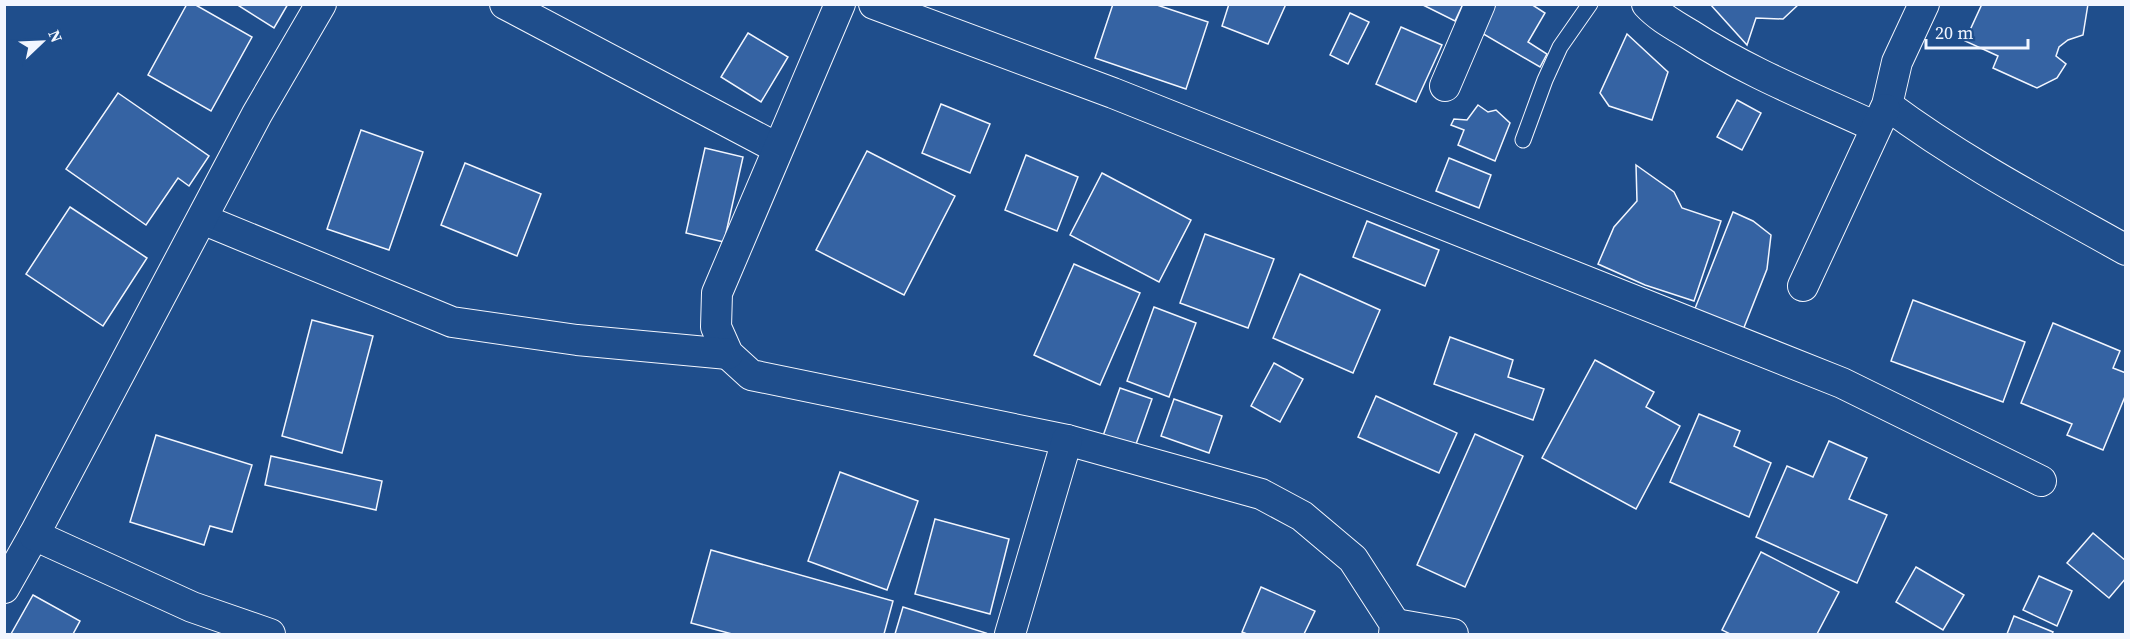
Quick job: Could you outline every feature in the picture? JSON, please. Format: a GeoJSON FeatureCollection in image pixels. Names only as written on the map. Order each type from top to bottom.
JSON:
{"type":"FeatureCollection","features":[{"type":"Feature","properties":{"kind":"street"},"geometry":{"type":"LineString","coordinates":[[4,588],[34,536],[257,114],[321,4]]}},
{"type":"Feature","properties":{"kind":"street"},"geometry":{"type":"LineString","coordinates":[[505,4],[777,148]]}},
{"type":"Feature","properties":{"kind":"street"},"geometry":{"type":"LineString","coordinates":[[840,4],[717,293],[716,327],[728,354],[751,375],[1067,440],[1261,494],[1302,516],[1353,559],[1395,629],[1453,634]]}},
{"type":"Feature","properties":{"kind":"street"},"geometry":{"type":"LineString","coordinates":[[874,4],[1113,93],[1842,383],[2041,481]]}},
{"type":"Feature","properties":{"kind":"street"},"geometry":{"type":"LineString","coordinates":[[1445,86],[1480,4]]}},
{"type":"Feature","properties":{"kind":"street"},"geometry":{"type":"LineString","coordinates":[[1647,4],[1655,13],[1750,70],[1921,131],[1992,176],[2126,250]]}},
{"type":"Feature","properties":{"kind":"street"},"geometry":{"type":"LineString","coordinates":[[1803,286],[1882,116],[1897,62],[1924,4]]}},
{"type":"Feature","properties":{"kind":"street"},"geometry":{"type":"LineString","coordinates":[[202,219],[452,322],[577,340],[728,354]]}},
{"type":"Feature","properties":{"kind":"street"},"geometry":{"type":"LineString","coordinates":[[1010,634],[1067,440]]}},
{"type":"Feature","properties":{"kind":"street"},"geometry":{"type":"LineString","coordinates":[[34,536],[192,607],[270,634]]}},
{"type":"Feature","properties":{"kind":"lane"},"geometry":{"type":"LineString","coordinates":[[1523,140],[1560,47],[1590,4]]}},
{"type":"Feature","properties":{"kind":"building"},"geometry":{"type":"Polygon","coordinates":[[[187,4],[194,4],[252,37],[211,111],[148,75],[187,4]]]}},
{"type":"Feature","properties":{"kind":"building"},"geometry":{"type":"Polygon","coordinates":[[[236,4],[288,4],[274,28],[236,4]]]}},
{"type":"Feature","properties":{"kind":"building"},"geometry":{"type":"Polygon","coordinates":[[[1113,4],[1154,4],[1208,22],[1186,89],[1095,58],[1113,4]]]}},
{"type":"Feature","properties":{"kind":"building"},"geometry":{"type":"Polygon","coordinates":[[[1229,4],[1286,4],[1268,44],[1222,26],[1229,4]]]}},
{"type":"Feature","properties":{"kind":"building"},"geometry":{"type":"Polygon","coordinates":[[[1421,4],[1463,4],[1455,21],[1421,4]]]}},
{"type":"Feature","properties":{"kind":"building"},"geometry":{"type":"Polygon","coordinates":[[[1496,4],[1531,4],[1545,13],[1528,42],[1547,54],[1540,67],[1480,32],[1496,4]]]}},
{"type":"Feature","properties":{"kind":"building"},"geometry":{"type":"Polygon","coordinates":[[[1710,4],[1799,4],[1783,19],[1756,18],[1747,45],[1710,4]]]}},
{"type":"Feature","properties":{"kind":"building"},"geometry":{"type":"Polygon","coordinates":[[[1982,4],[2088,4],[2083,35],[2068,40],[2059,47],[2056,56],[2066,64],[2057,78],[2037,88],[1993,68],[1998,56],[1965,41],[1982,4]]]}},
{"type":"Feature","properties":{"kind":"building"},"geometry":{"type":"Polygon","coordinates":[[[1350,13],[1369,22],[1348,64],[1330,55],[1350,13]]]}},
{"type":"Feature","properties":{"kind":"building"},"geometry":{"type":"Polygon","coordinates":[[[1401,27],[1442,45],[1416,102],[1376,84],[1401,27]]]}},
{"type":"Feature","properties":{"kind":"building"},"geometry":{"type":"Polygon","coordinates":[[[748,33],[788,57],[761,102],[721,77],[748,33]]]}},
{"type":"Feature","properties":{"kind":"building"},"geometry":{"type":"Polygon","coordinates":[[[1627,34],[1668,72],[1652,120],[1609,106],[1600,93],[1627,34]]]}},
{"type":"Feature","properties":{"kind":"building"},"geometry":{"type":"Polygon","coordinates":[[[118,93],[209,156],[189,186],[178,178],[146,225],[66,169],[118,93]]]}},
{"type":"Feature","properties":{"kind":"building"},"geometry":{"type":"Polygon","coordinates":[[[1737,100],[1761,113],[1742,150],[1717,137],[1737,100]]]}},
{"type":"Feature","properties":{"kind":"building"},"geometry":{"type":"Polygon","coordinates":[[[941,104],[990,124],[970,173],[922,153],[941,104]]]}},
{"type":"Feature","properties":{"kind":"building"},"geometry":{"type":"Polygon","coordinates":[[[1478,105],[1488,112],[1496,110],[1510,123],[1495,161],[1458,145],[1464,130],[1451,125],[1454,119],[1467,120],[1478,105]]]}},
{"type":"Feature","properties":{"kind":"building"},"geometry":{"type":"Polygon","coordinates":[[[361,130],[423,152],[389,250],[327,229],[361,130]]]}},
{"type":"Feature","properties":{"kind":"building"},"geometry":{"type":"Polygon","coordinates":[[[705,148],[743,157],[724,242],[686,233],[705,148]]]}},
{"type":"Feature","properties":{"kind":"building"},"geometry":{"type":"Polygon","coordinates":[[[867,151],[955,196],[904,295],[816,250],[867,151]]]}},
{"type":"Feature","properties":{"kind":"building"},"geometry":{"type":"Polygon","coordinates":[[[1026,155],[1078,177],[1057,231],[1005,210],[1026,155]]]}},
{"type":"Feature","properties":{"kind":"building"},"geometry":{"type":"Polygon","coordinates":[[[1449,158],[1491,175],[1479,208],[1436,191],[1449,158]]]}},
{"type":"Feature","properties":{"kind":"building"},"geometry":{"type":"Polygon","coordinates":[[[465,163],[541,194],[517,256],[441,225],[465,163]]]}},
{"type":"Feature","properties":{"kind":"building"},"geometry":{"type":"Polygon","coordinates":[[[1636,165],[1674,192],[1682,208],[1721,221],[1694,301],[1645,285],[1598,264],[1614,227],[1637,201],[1636,165]]]}},
{"type":"Feature","properties":{"kind":"building"},"geometry":{"type":"Polygon","coordinates":[[[1102,173],[1191,220],[1159,282],[1070,235],[1102,173]]]}},
{"type":"Feature","properties":{"kind":"building"},"geometry":{"type":"Polygon","coordinates":[[[70,207],[147,258],[103,326],[26,274],[70,207]]]}},
{"type":"Feature","properties":{"kind":"building"},"geometry":{"type":"Polygon","coordinates":[[[1733,212],[1753,221],[1771,235],[1767,269],[1743,330],[1694,311],[1733,212]]]}},
{"type":"Feature","properties":{"kind":"building"},"geometry":{"type":"Polygon","coordinates":[[[1367,221],[1439,250],[1425,286],[1353,257],[1367,221]]]}},
{"type":"Feature","properties":{"kind":"building"},"geometry":{"type":"Polygon","coordinates":[[[1205,234],[1274,259],[1248,328],[1180,303],[1205,234]]]}},
{"type":"Feature","properties":{"kind":"building"},"geometry":{"type":"Polygon","coordinates":[[[1074,264],[1140,293],[1100,385],[1034,355],[1074,264]]]}},
{"type":"Feature","properties":{"kind":"building"},"geometry":{"type":"Polygon","coordinates":[[[1300,274],[1380,310],[1353,373],[1273,338],[1300,274]]]}},
{"type":"Feature","properties":{"kind":"building"},"geometry":{"type":"Polygon","coordinates":[[[1913,300],[2025,342],[2003,402],[1891,361],[1913,300]]]}},
{"type":"Feature","properties":{"kind":"building"},"geometry":{"type":"Polygon","coordinates":[[[1154,307],[1196,323],[1169,397],[1127,381],[1154,307]]]}},
{"type":"Feature","properties":{"kind":"building"},"geometry":{"type":"Polygon","coordinates":[[[312,320],[373,336],[342,453],[282,436],[312,320]]]}},
{"type":"Feature","properties":{"kind":"building"},"geometry":{"type":"Polygon","coordinates":[[[2053,323],[2120,351],[2113,368],[2126,373],[2126,394],[2103,450],[2067,435],[2072,424],[2021,403],[2053,323]]]}},
{"type":"Feature","properties":{"kind":"building"},"geometry":{"type":"Polygon","coordinates":[[[1450,337],[1513,360],[1508,377],[1544,389],[1533,420],[1434,384],[1450,337]]]}},
{"type":"Feature","properties":{"kind":"building"},"geometry":{"type":"Polygon","coordinates":[[[1595,360],[1654,392],[1646,407],[1680,426],[1636,509],[1542,458],[1595,360]]]}},
{"type":"Feature","properties":{"kind":"building"},"geometry":{"type":"Polygon","coordinates":[[[1274,363],[1303,379],[1280,422],[1251,406],[1274,363]]]}},
{"type":"Feature","properties":{"kind":"building"},"geometry":{"type":"Polygon","coordinates":[[[1120,388],[1152,399],[1135,447],[1103,436],[1120,388]]]}},
{"type":"Feature","properties":{"kind":"building"},"geometry":{"type":"Polygon","coordinates":[[[1376,396],[1457,433],[1439,473],[1358,437],[1376,396]]]}},
{"type":"Feature","properties":{"kind":"building"},"geometry":{"type":"Polygon","coordinates":[[[1174,399],[1222,416],[1209,453],[1161,436],[1174,399]]]}},
{"type":"Feature","properties":{"kind":"building"},"geometry":{"type":"Polygon","coordinates":[[[1699,414],[1740,431],[1734,446],[1771,463],[1749,517],[1670,482],[1699,414]]]}},
{"type":"Feature","properties":{"kind":"building"},"geometry":{"type":"Polygon","coordinates":[[[1475,434],[1523,456],[1465,587],[1417,565],[1475,434]]]}},
{"type":"Feature","properties":{"kind":"building"},"geometry":{"type":"Polygon","coordinates":[[[156,435],[252,465],[232,532],[210,526],[204,545],[130,522],[156,435]]]}},
{"type":"Feature","properties":{"kind":"building"},"geometry":{"type":"Polygon","coordinates":[[[1829,441],[1867,458],[1849,499],[1887,515],[1857,583],[1756,537],[1787,466],[1813,477],[1829,441]]]}},
{"type":"Feature","properties":{"kind":"building"},"geometry":{"type":"Polygon","coordinates":[[[271,456],[382,481],[376,510],[265,485],[271,456]]]}},
{"type":"Feature","properties":{"kind":"building"},"geometry":{"type":"Polygon","coordinates":[[[840,472],[918,501],[887,590],[808,561],[840,472]]]}},
{"type":"Feature","properties":{"kind":"building"},"geometry":{"type":"Polygon","coordinates":[[[935,519],[1009,539],[990,614],[915,594],[935,519]]]}},
{"type":"Feature","properties":{"kind":"building"},"geometry":{"type":"Polygon","coordinates":[[[2093,533],[2126,561],[2126,578],[2109,598],[2067,563],[2093,533]]]}},
{"type":"Feature","properties":{"kind":"building"},"geometry":{"type":"Polygon","coordinates":[[[711,550],[893,601],[884,634],[732,634],[691,623],[711,550]]]}},
{"type":"Feature","properties":{"kind":"building"},"geometry":{"type":"Polygon","coordinates":[[[1761,552],[1839,592],[1817,634],[1730,634],[1722,630],[1761,552]]]}},
{"type":"Feature","properties":{"kind":"building"},"geometry":{"type":"Polygon","coordinates":[[[1916,567],[1964,595],[1943,630],[1896,602],[1916,567]]]}},
{"type":"Feature","properties":{"kind":"building"},"geometry":{"type":"Polygon","coordinates":[[[2039,576],[2072,591],[2057,626],[2023,610],[2039,576]]]}},
{"type":"Feature","properties":{"kind":"building"},"geometry":{"type":"Polygon","coordinates":[[[1261,587],[1315,611],[1304,634],[1247,634],[1242,632],[1261,587]]]}},
{"type":"Feature","properties":{"kind":"building"},"geometry":{"type":"Polygon","coordinates":[[[33,595],[80,621],[73,634],[11,634],[33,595]]]}},
{"type":"Feature","properties":{"kind":"building"},"geometry":{"type":"Polygon","coordinates":[[[903,607],[986,633],[895,634],[903,607]]]}},
{"type":"Feature","properties":{"kind":"building"},"geometry":{"type":"Polygon","coordinates":[[[2014,616],[2053,632],[2052,634],[2007,634],[2014,616]]]}}]}
